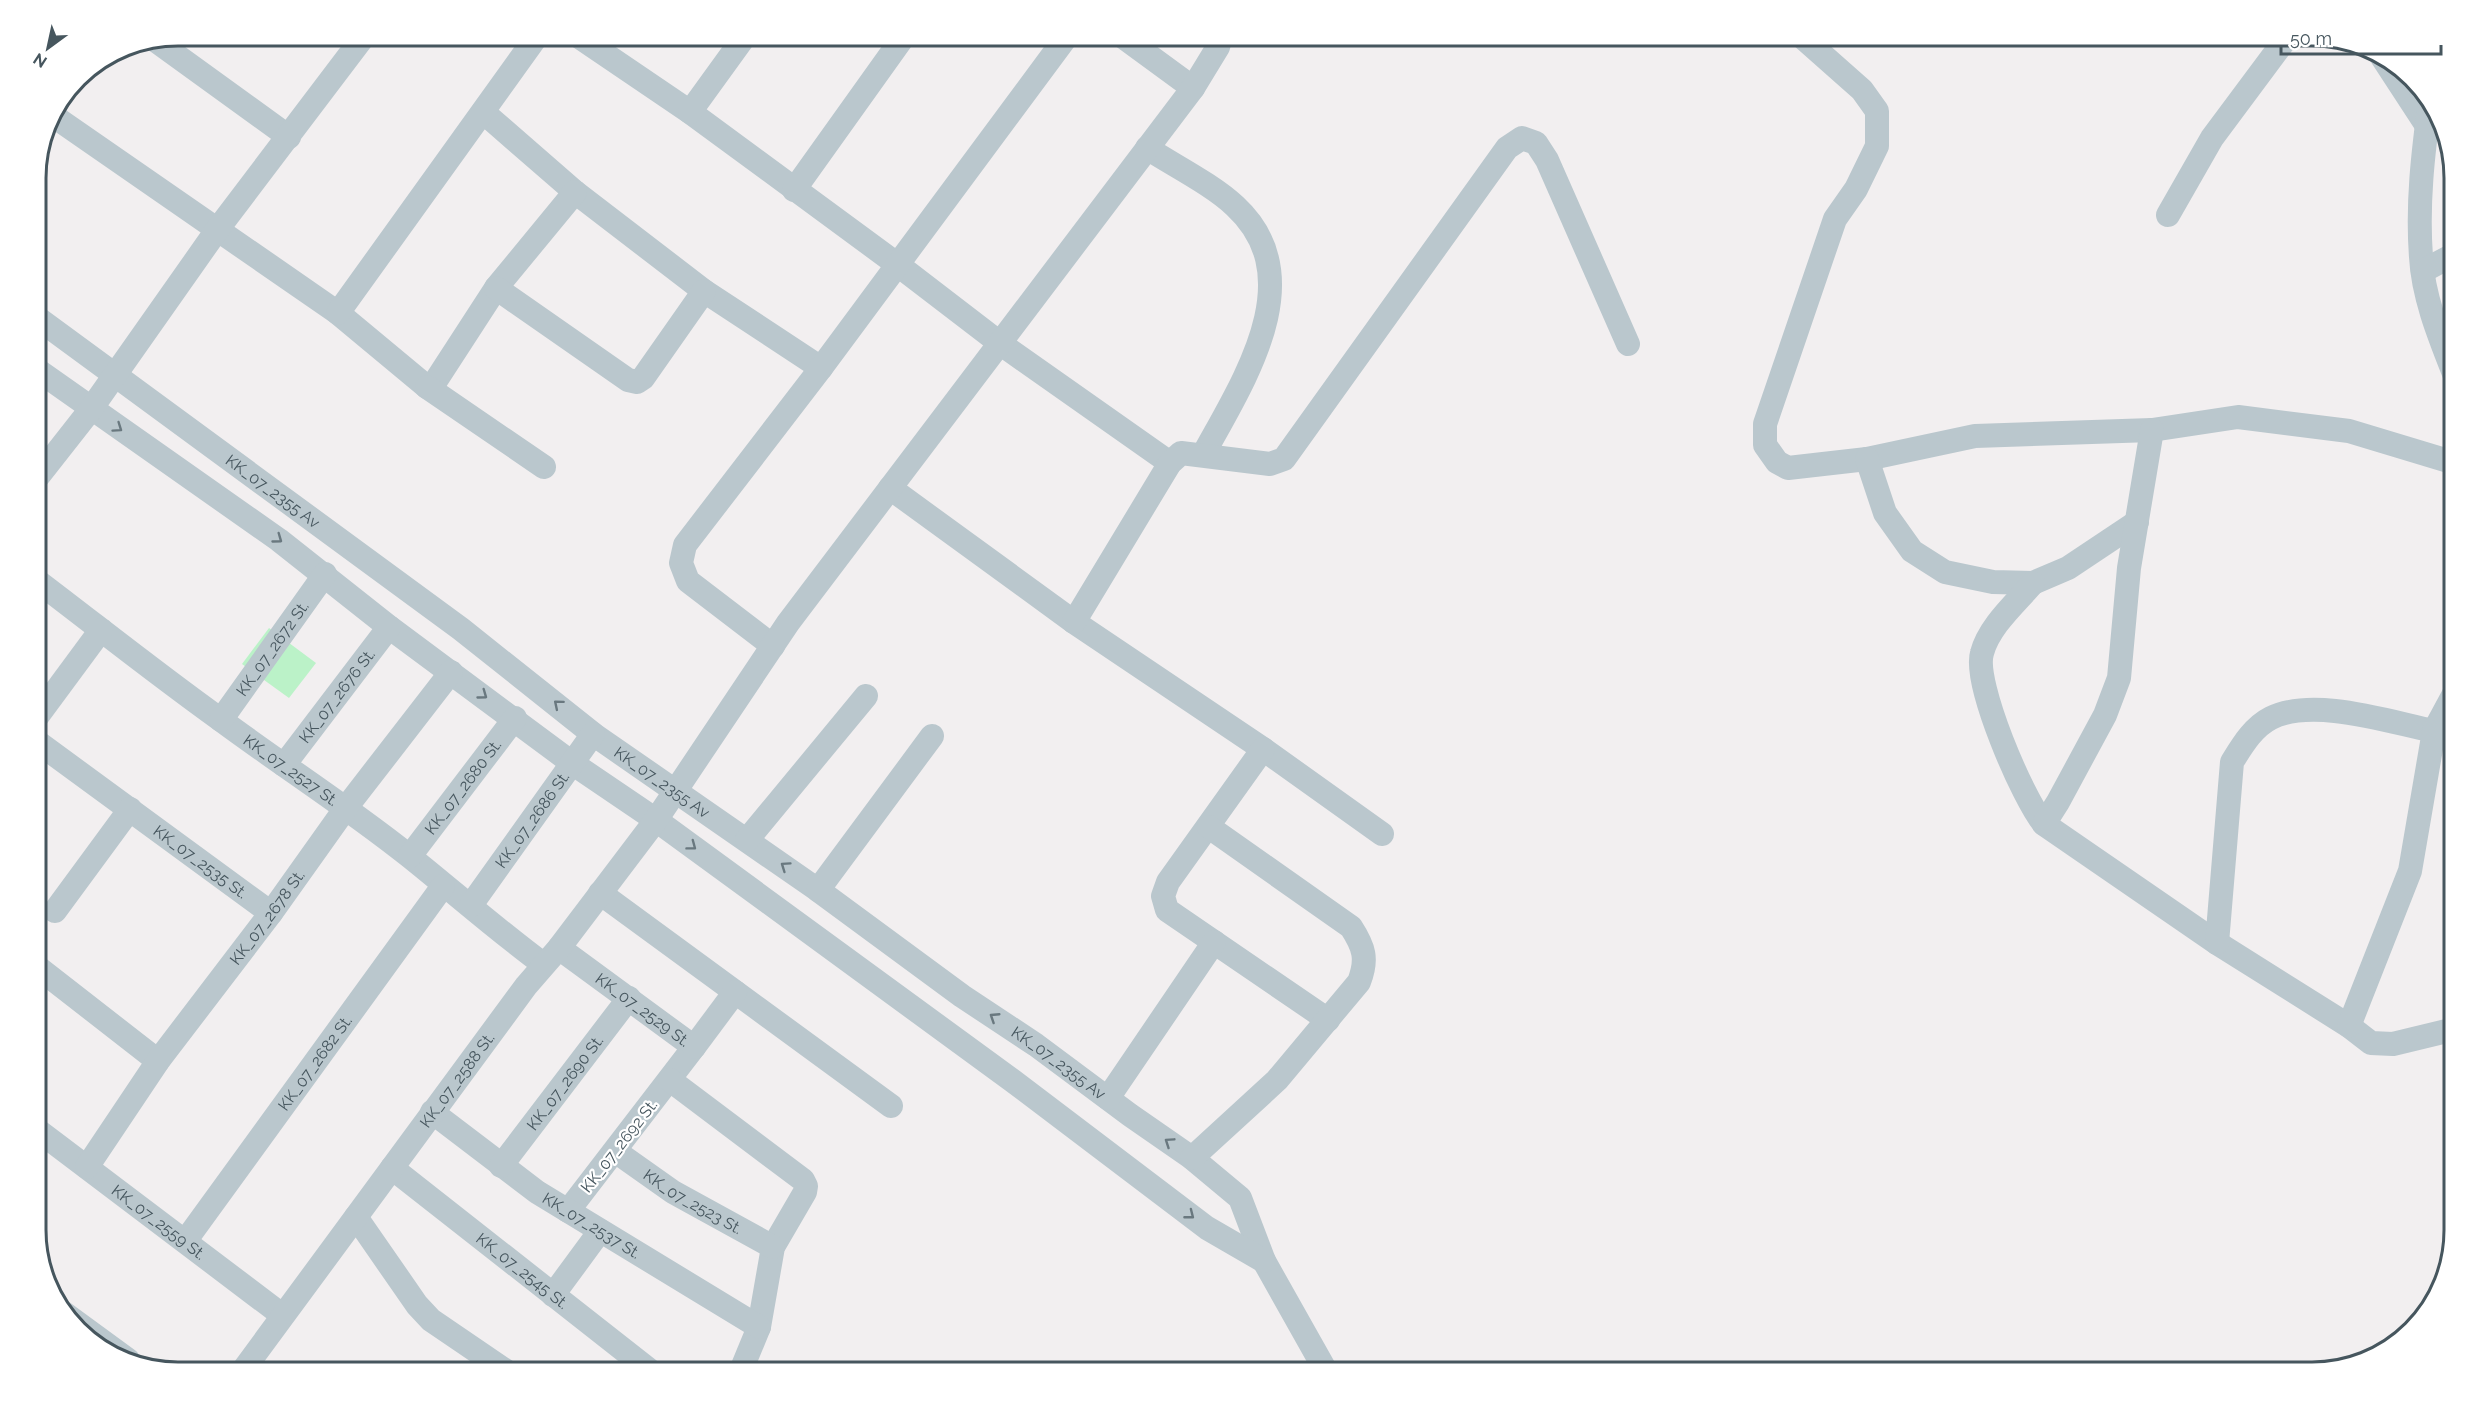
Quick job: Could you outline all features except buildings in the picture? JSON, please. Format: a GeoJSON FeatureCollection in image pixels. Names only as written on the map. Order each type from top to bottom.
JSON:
{"type":"FeatureCollection","features":[{"type":"Feature","properties":{"kind":"street"},"geometry":{"type":"LineString","coordinates":[[47,465],[91,409],[217,230],[356,46]]}},
{"type":"Feature","properties":{"kind":"street"},"geometry":{"type":"LineString","coordinates":[[338,313],[530,46]]}},
{"type":"Feature","properties":{"kind":"street"},"geometry":{"type":"LineString","coordinates":[[593,46],[690,112],[1001,344],[1170,463]]}},
{"type":"Feature","properties":{"kind":"street"},"geometry":{"type":"LineString","coordinates":[[690,112],[738,46]]}},
{"type":"Feature","properties":{"kind":"street"},"geometry":{"type":"LineString","coordinates":[[794,190],[897,46]]}},
{"type":"Feature","properties":{"kind":"street"},"geometry":{"type":"LineString","coordinates":[[773,646],[688,581],[681,563],[685,545],[821,368],[1060,46]]}},
{"type":"Feature","properties":{"kind":"street"},"geometry":{"type":"LineString","coordinates":[[1136,46],[1193,88]]}},
{"type":"Feature","properties":{"kind":"street","name":"KK_07_2588 St."},"geometry":{"type":"LineString","coordinates":[[249,1362],[432,1112],[656,820],[773,646],[1193,88],[1218,46]]}},
{"type":"Feature","properties":{"kind":"street"},"geometry":{"type":"LineString","coordinates":[[1812,46],[1862,90],[1877,111],[1877,146],[1856,189],[1835,219],[1766,424],[1765,445],[1777,462],[1788,468],[1867,459],[1975,436],[2050,436],[2152,430],[2238,417],[2349,431],[2444,460]]}},
{"type":"Feature","properties":{"kind":"street"},"geometry":{"type":"LineString","coordinates":[[2168,215],[2212,138],[2281,46]]}},
{"type":"Feature","properties":{"kind":"street"},"geometry":{"type":"LineString","coordinates":[[165,47],[289,136]]}},
{"type":"Feature","properties":{"kind":"street"},"geometry":{"type":"LineString","coordinates":[[2393,74],[2427,126]]}},
{"type":"Feature","properties":{"kind":"street"},"geometry":{"type":"LineString","coordinates":[[483,112],[575,192],[704,291],[821,368]]}},
{"type":"Feature","properties":{"kind":"street"},"geometry":{"type":"LineString","coordinates":[[2428,115],[2420,175],[2423,271],[2436,328],[2444,348]]}},
{"type":"Feature","properties":{"kind":"street"},"geometry":{"type":"LineString","coordinates":[[60,120],[338,313],[427,387],[544,467]]}},
{"type":"Feature","properties":{"kind":"street"},"geometry":{"type":"LineString","coordinates":[[1074,622],[1170,463],[1181,453],[1270,464],[1284,459],[1507,148],[1522,138],[1536,143],[1547,160],[1628,344]]}},
{"type":"Feature","properties":{"kind":"street"},"geometry":{"type":"LineString","coordinates":[[1147,148],[1234,204],[1252,224],[1265,247],[1271,303],[1255,358],[1203,455]]}},
{"type":"Feature","properties":{"kind":"street"},"geometry":{"type":"LineString","coordinates":[[427,387],[435,382],[496,288],[575,192]]}},
{"type":"Feature","properties":{"kind":"street"},"geometry":{"type":"LineString","coordinates":[[2423,271],[2444,260]]}},
{"type":"Feature","properties":{"kind":"street"},"geometry":{"type":"LineString","coordinates":[[496,288],[628,380],[637,382],[643,378],[704,291]]}},
{"type":"Feature","properties":{"kind":"street","name":"KK_07_2355 Av"},"geometry":{"type":"LineString","coordinates":[[47,325],[461,629],[593,734],[818,890],[1192,1158],[1240,1198],[1264,1261],[1322,1362]]}},
{"type":"Feature","properties":{"kind":"street"},"geometry":{"type":"LineString","coordinates":[[47,377],[325,574],[389,627],[515,718],[572,763],[656,820],[1030,1094],[1207,1228],[1264,1261]]}},
{"type":"Feature","properties":{"kind":"street"},"geometry":{"type":"LineString","coordinates":[[2044,824],[2105,715],[2119,678],[2129,568],[2152,430]]}},
{"type":"Feature","properties":{"kind":"street"},"geometry":{"type":"LineString","coordinates":[[1867,459],[1885,513],[1912,551],[1945,572],[1993,582],[2033,583],[2068,568],[2137,522]]}},
{"type":"Feature","properties":{"kind":"street"},"geometry":{"type":"LineString","coordinates":[[890,488],[1074,622],[1263,748],[1382,834]]}},
{"type":"Feature","properties":{"kind":"street","name":"KK_07_2672 St."},"geometry":{"type":"LineString","coordinates":[[220,720],[325,574]]}},
{"type":"Feature","properties":{"kind":"street"},"geometry":{"type":"LineString","coordinates":[[2033,583],[1986,639],[1981,655],[1980,671],[1991,710],[2014,768],[2035,813],[2044,824],[2217,943],[2349,1026],[2358,1036],[2371,1043],[2393,1044],[2444,1032]]}},
{"type":"Feature","properties":{"kind":"street","name":"KK_07_2527 St."},"geometry":{"type":"LineString","coordinates":[[47,588],[220,720],[410,856],[443,886],[471,905],[488,924],[551,956]]}},
{"type":"Feature","properties":{"kind":"street","name":"KK_07_2676 St."},"geometry":{"type":"LineString","coordinates":[[284,765],[389,627]]}},
{"type":"Feature","properties":{"kind":"street"},"geometry":{"type":"LineString","coordinates":[[47,703],[101,630]]}},
{"type":"Feature","properties":{"kind":"street","name":"KK_07_2678 St."},"geometry":{"type":"LineString","coordinates":[[87,1167],[158,1061],[271,913],[345,809],[451,672]]}},
{"type":"Feature","properties":{"kind":"street"},"geometry":{"type":"LineString","coordinates":[[747,840],[866,696]]}},
{"type":"Feature","properties":{"kind":"street"},"geometry":{"type":"LineString","coordinates":[[2217,943],[2232,762],[2247,739],[2270,719],[2289,712],[2335,711],[2434,731]]}},
{"type":"Feature","properties":{"kind":"street"},"geometry":{"type":"LineString","coordinates":[[2349,1026],[2410,871],[2434,731],[2444,712]]}},
{"type":"Feature","properties":{"kind":"street","name":"KK_07_2680 St."},"geometry":{"type":"LineString","coordinates":[[410,856],[515,718]]}},
{"type":"Feature","properties":{"kind":"street","name":"KK_07_2686 St."},"geometry":{"type":"LineString","coordinates":[[471,905],[593,734]]}},
{"type":"Feature","properties":{"kind":"street"},"geometry":{"type":"LineString","coordinates":[[818,890],[932,736]]}},
{"type":"Feature","properties":{"kind":"street"},"geometry":{"type":"LineString","coordinates":[[1263,748],[1168,882],[1163,896],[1167,910],[1328,1020]]}},
{"type":"Feature","properties":{"kind":"street","name":"KK_07_2535 St."},"geometry":{"type":"LineString","coordinates":[[47,749],[271,913]]}},
{"type":"Feature","properties":{"kind":"street"},"geometry":{"type":"LineString","coordinates":[[55,912],[130,809]]}},
{"type":"Feature","properties":{"kind":"street"},"geometry":{"type":"LineString","coordinates":[[1192,1158],[1277,1080],[1359,982],[1365,967],[1364,946],[1351,927],[1209,827]]}},
{"type":"Feature","properties":{"kind":"street","name":"KK_07_2682 St."},"geometry":{"type":"LineString","coordinates":[[186,1240],[443,886]]}},
{"type":"Feature","properties":{"kind":"street"},"geometry":{"type":"LineString","coordinates":[[600,893],[891,1106]]}},
{"type":"Feature","properties":{"kind":"street"},"geometry":{"type":"LineString","coordinates":[[1108,1098],[1214,942]]}},
{"type":"Feature","properties":{"kind":"street","name":"KK_07_2529 St."},"geometry":{"type":"LineString","coordinates":[[551,956],[629,998],[694,1047],[670,1080]]}},
{"type":"Feature","properties":{"kind":"street"},"geometry":{"type":"LineString","coordinates":[[47,975],[158,1061]]}},
{"type":"Feature","properties":{"kind":"street"},"geometry":{"type":"LineString","coordinates":[[694,1047],[735,992]]}},
{"type":"Feature","properties":{"kind":"street","name":"KK_07_2690 St."},"geometry":{"type":"LineString","coordinates":[[501,1166],[629,998]]}},
{"type":"Feature","properties":{"kind":"street"},"geometry":{"type":"LineString","coordinates":[[670,1080],[803,1180],[806,1186],[805,1192],[773,1247],[759,1327],[745,1362]]}},
{"type":"Feature","properties":{"kind":"street","name":"KK_07_2692 St."},"geometry":{"type":"LineString","coordinates":[[568,1211],[670,1080]]}},
{"type":"Feature","properties":{"kind":"street","name":"KK_07_2537 St."},"geometry":{"type":"LineString","coordinates":[[432,1112],[501,1166],[568,1211],[759,1327]]}},
{"type":"Feature","properties":{"kind":"street","name":"KK_07_2559 St."},"geometry":{"type":"LineString","coordinates":[[47,1137],[186,1240],[282,1315]]}},
{"type":"Feature","properties":{"kind":"street","name":"KK_07_2523 St."},"geometry":{"type":"LineString","coordinates":[[615,1151],[673,1192],[773,1247]]}},
{"type":"Feature","properties":{"kind":"street","name":"KK_07_2545 St."},"geometry":{"type":"LineString","coordinates":[[392,1168],[639,1362]]}},
{"type":"Feature","properties":{"kind":"street"},"geometry":{"type":"LineString","coordinates":[[356,1217],[417,1305],[431,1320],[493,1362]]}},
{"type":"Feature","properties":{"kind":"street"},"geometry":{"type":"LineString","coordinates":[[553,1295],[600,1231]]}},
{"type":"Feature","properties":{"kind":"green space"},"geometry":{"type":"Polygon","coordinates":[[[269,628],[316,663],[289,698],[242,664],[269,628]]]}}]}
